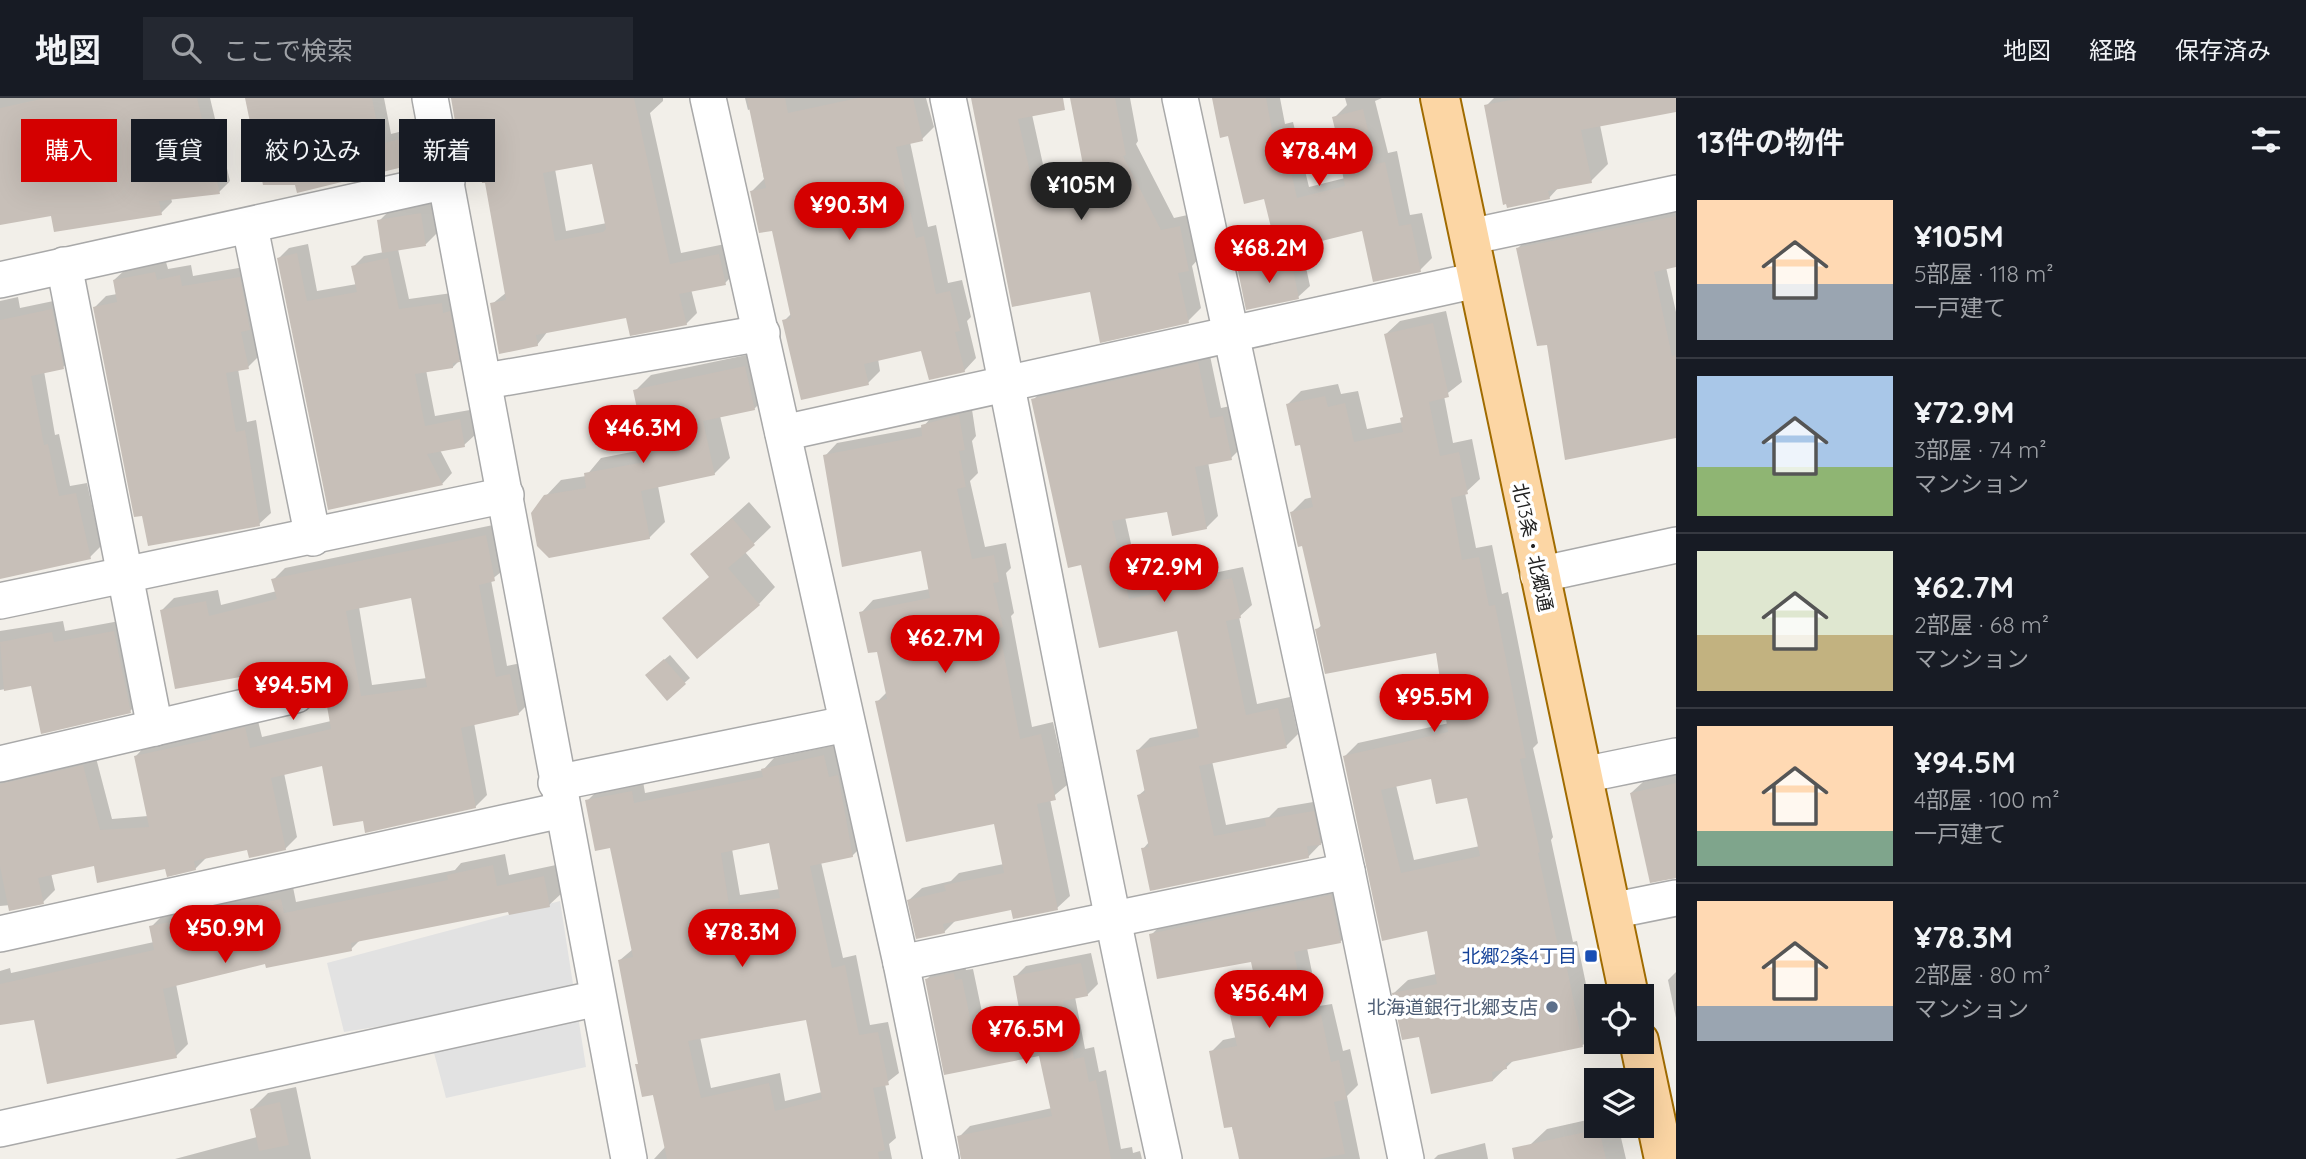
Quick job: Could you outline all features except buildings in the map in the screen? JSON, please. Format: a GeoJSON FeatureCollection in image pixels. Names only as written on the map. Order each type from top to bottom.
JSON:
{"type":"FeatureCollection","features":[{"type":"Feature","properties":{"kind":"main road","name":"北13条・北郷通"},"geometry":{"type":"LineString","coordinates":[[1440,98],[1538,575],[1626,984]]}},
{"type":"Feature","properties":{"kind":"main road"},"geometry":{"type":"LineString","coordinates":[[1642,1054],[1664,1159]]}},
{"type":"Feature","properties":{"kind":"street"},"geometry":{"type":"LineString","coordinates":[[430,98],[434,119]]}},
{"type":"Feature","properties":{"kind":"street"},"geometry":{"type":"LineString","coordinates":[[708,98],[901,963],[941,1159]]}},
{"type":"Feature","properties":{"kind":"street"},"geometry":{"type":"LineString","coordinates":[[948,98],[1008,383],[1111,920],[1164,1159]]}},
{"type":"Feature","properties":{"kind":"street"},"geometry":{"type":"LineString","coordinates":[[1180,98],[1347,871],[1406,1159]]}},
{"type":"Feature","properties":{"kind":"street"},"geometry":{"type":"LineString","coordinates":[[0,280],[250,227],[443,182]]}},
{"type":"Feature","properties":{"kind":"street"},"geometry":{"type":"LineString","coordinates":[[447,182],[486,381],[559,797],[629,1159]]}},
{"type":"Feature","properties":{"kind":"street"},"geometry":{"type":"LineString","coordinates":[[1469,237],[1676,193]]}},
{"type":"Feature","properties":{"kind":"street"},"geometry":{"type":"LineString","coordinates":[[250,227],[313,538]]}},
{"type":"Feature","properties":{"kind":"street"},"geometry":{"type":"LineString","coordinates":[[64,265],[155,728]]}},
{"type":"Feature","properties":{"kind":"street"},"geometry":{"type":"LineString","coordinates":[[783,433],[1477,280]]}},
{"type":"Feature","properties":{"kind":"street"},"geometry":{"type":"LineString","coordinates":[[486,381],[762,333]]}},
{"type":"Feature","properties":{"kind":"street"},"geometry":{"type":"LineString","coordinates":[[0,601],[313,538],[506,495]]}},
{"type":"Feature","properties":{"kind":"street"},"geometry":{"type":"LineString","coordinates":[[1538,575],[1676,545]]}},
{"type":"Feature","properties":{"kind":"street"},"geometry":{"type":"LineString","coordinates":[[0,764],[296,695]]}},
{"type":"Feature","properties":{"kind":"street"},"geometry":{"type":"LineString","coordinates":[[0,934],[846,724]]}},
{"type":"Feature","properties":{"kind":"street"},"geometry":{"type":"LineString","coordinates":[[1583,775],[1676,756]]}},
{"type":"Feature","properties":{"kind":"street"},"geometry":{"type":"LineString","coordinates":[[901,963],[1347,871]]}},
{"type":"Feature","properties":{"kind":"street"},"geometry":{"type":"LineString","coordinates":[[1611,911],[1676,898]]}},
{"type":"Feature","properties":{"kind":"street"},"geometry":{"type":"LineString","coordinates":[[0,1129],[598,998]]}},
{"type":"Feature","properties":{"kind":"shaded area"},"geometry":{"type":"Polygon","coordinates":[[[560,901],[586,1067],[446,1098],[425,1019],[344,1032],[327,963],[560,901]]]}},
{"type":"Feature","properties":{"kind":"place","name":"北郷2条4丁目"},"geometry":{"type":"Point","coordinates":[1591,956]}},
{"type":"Feature","properties":{"kind":"place","name":"北海道銀行北郷支店"},"geometry":{"type":"Point","coordinates":[1552,1007]}}]}
